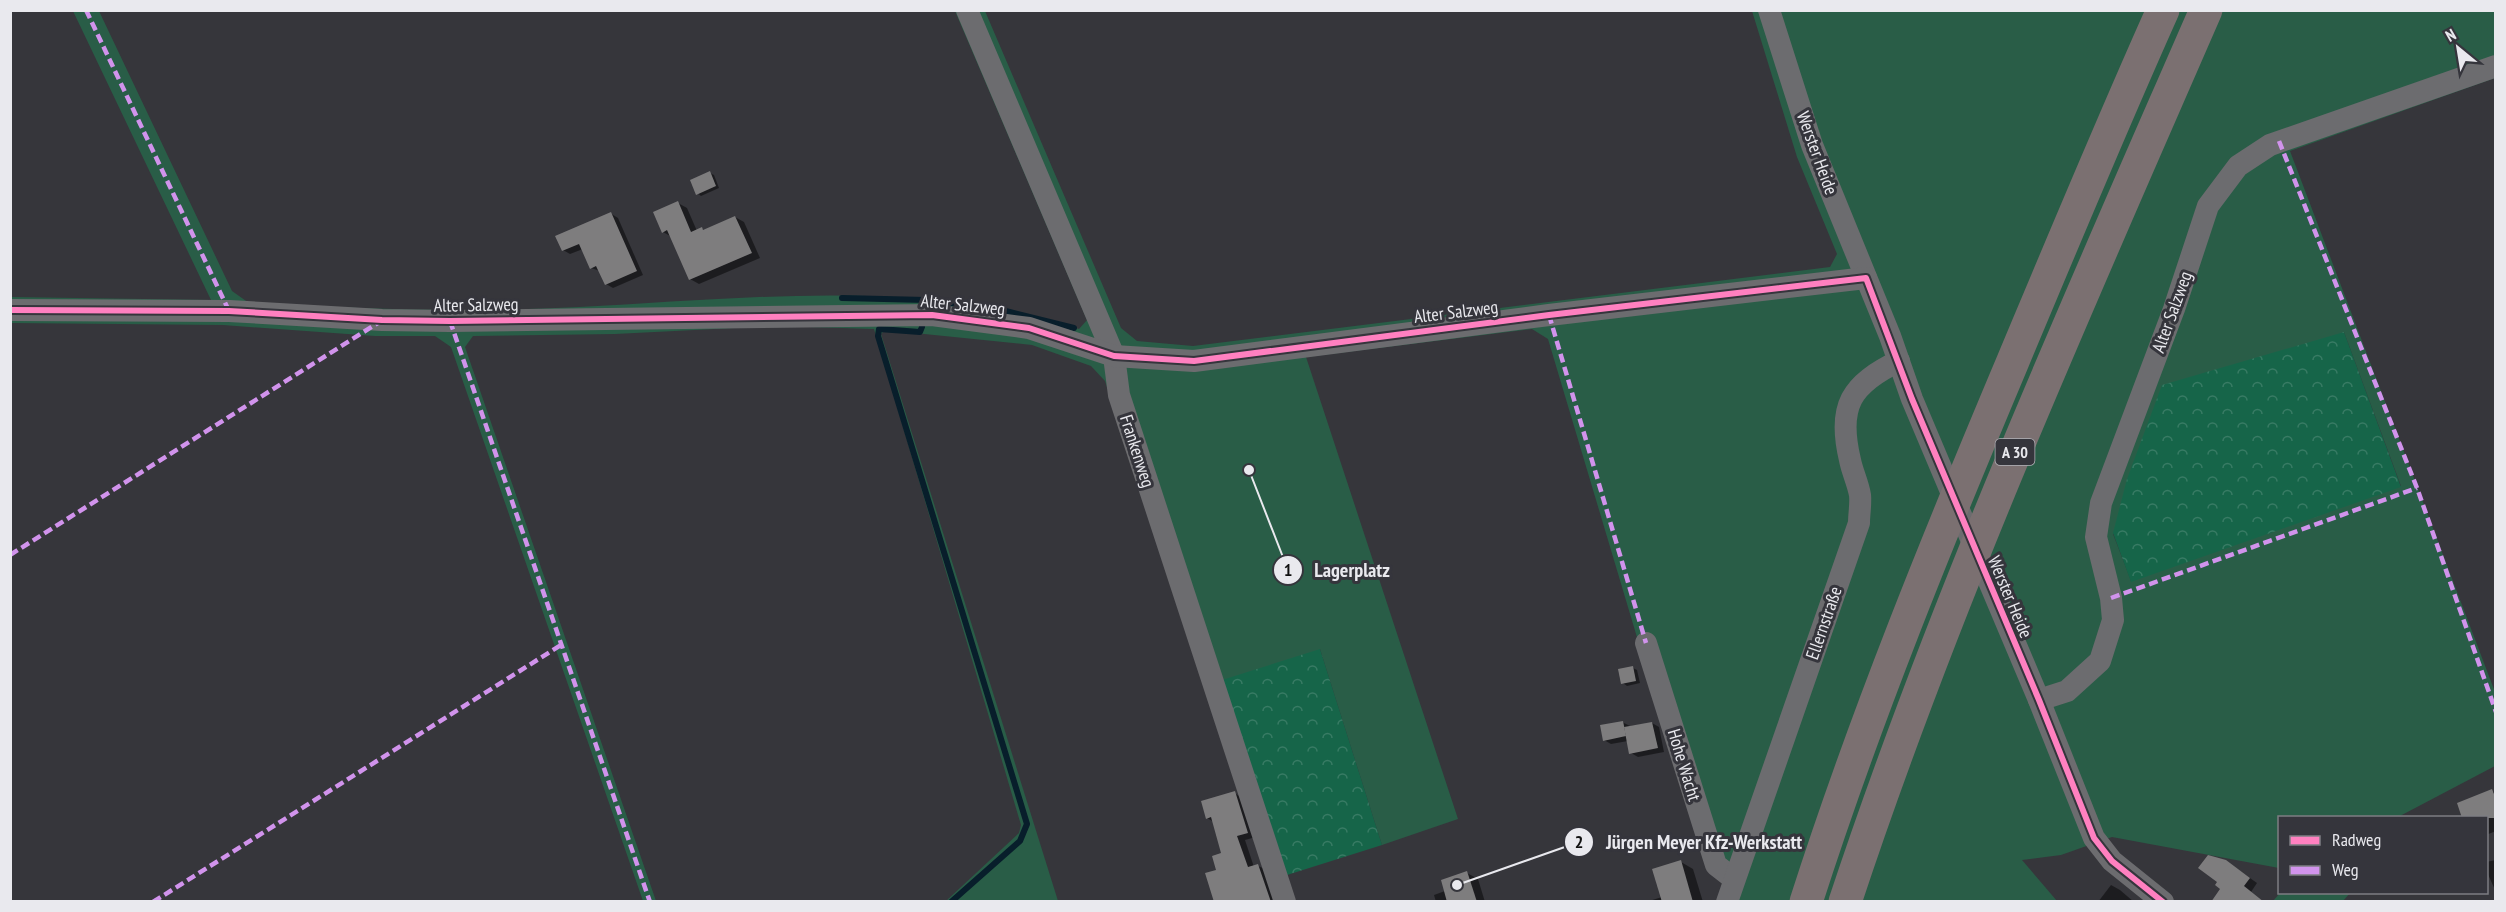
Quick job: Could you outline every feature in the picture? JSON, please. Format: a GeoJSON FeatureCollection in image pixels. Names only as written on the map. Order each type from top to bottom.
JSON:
{"type":"FeatureCollection","features":[{"type":"Feature","properties":{"kind":"highway","name":"A 30"},"geometry":{"type":"LineString","coordinates":[[1806,902],[1835,812],[1923,580],[2106,138],[2163,10]]}},
{"type":"Feature","properties":{"kind":"highway","name":"A 30"},"geometry":{"type":"LineString","coordinates":[[1845,902],[1919,694],[1991,508],[2206,10]]}},
{"type":"Feature","properties":{"kind":"street","name":"Frankenweg"},"geometry":{"type":"LineString","coordinates":[[968,10],[1114,357],[1119,395],[1285,902]]}},
{"type":"Feature","properties":{"kind":"street","name":"Werster Heide"},"geometry":{"type":"LineString","coordinates":[[1769,10],[1812,145],[1899,361],[1912,399],[2014,646],[2039,700],[2094,838],[2112,861],[2163,902]]}},
{"type":"Feature","properties":{"kind":"street","name":"Alter Salzweg"},"geometry":{"type":"LineString","coordinates":[[2039,700],[2067,691],[2100,661],[2113,620],[2111,598],[2096,537],[2101,503],[2174,309],[2208,206],[2238,166],[2270,145],[2496,66]]}},
{"type":"Feature","properties":{"kind":"street","name":"Alter Salzweg"},"geometry":{"type":"LineString","coordinates":[[10,310],[229,311],[382,320],[450,321],[932,315],[1029,328],[1114,357],[1194,361],[1549,315],[1866,278]]}},
{"type":"Feature","properties":{"kind":"street","name":"Ellernstraße"},"geometry":{"type":"LineString","coordinates":[[1727,902],[1859,523],[1860,495],[1843,429],[1850,401],[1860,385],[1879,371],[1899,361]]}},
{"type":"Feature","properties":{"kind":"street","name":"Hohe Wacht"},"geometry":{"type":"LineString","coordinates":[[1646,644],[1716,865],[1734,879]]}},
{"type":"Feature","properties":{"kind":"green space"},"geometry":{"type":"Polygon","coordinates":[[[73,11],[99,11],[232,291],[249,303],[496,310],[831,295],[956,302],[1018,313],[1079,329],[1087,320],[955,11],[985,11],[1121,328],[1137,341],[1193,346],[1830,267],[1837,254],[1797,157],[1752,11],[2495,11],[2495,78],[2290,151],[2495,692],[2495,766],[2400,816],[2278,816],[2278,868],[2112,837],[2061,855],[2022,860],[2057,901],[1738,901],[1697,824],[1642,654],[1548,339],[1532,329],[1306,357],[1458,819],[1382,845],[1320,649],[1226,747],[1105,381],[1091,366],[1032,345],[885,330],[881,334],[1058,901],[946,901],[1019,833],[1021,825],[874,329],[776,326],[615,334],[473,336],[465,347],[656,901],[643,901],[451,347],[435,336],[375,336],[223,325],[11,323],[11,297],[211,300],[73,11]],[[2344,332],[2113,534],[2131,581],[2401,486],[2344,332]]]}},
{"type":"Feature","properties":{"kind":"green space"},"geometry":{"type":"Polygon","coordinates":[[[2344,332],[2401,487],[2131,582],[2113,533],[2127,479],[2162,385],[2344,332]]]}},
{"type":"Feature","properties":{"kind":"green space"},"geometry":{"type":"Polygon","coordinates":[[[1320,649],[1382,845],[1287,875],[1222,680],[1320,649]]]}},
{"type":"Feature","properties":{"kind":"green space"},"geometry":{"type":"Polygon","coordinates":[[[2279,894],[2349,894],[2343,901],[2273,901],[2279,894]]]}},
{"type":"Feature","properties":{"kind":"building"},"geometry":{"type":"Polygon","coordinates":[[[710,171],[716,186],[696,195],[690,180],[710,171]]]}},
{"type":"Feature","properties":{"kind":"building"},"geometry":{"type":"Polygon","coordinates":[[[678,201],[691,232],[702,227],[703,230],[735,216],[752,253],[689,280],[667,230],[662,233],[653,212],[678,201]]]}},
{"type":"Feature","properties":{"kind":"building"},"geometry":{"type":"Polygon","coordinates":[[[611,212],[637,271],[605,285],[596,266],[590,269],[579,244],[562,251],[555,236],[611,212]]]}},
{"type":"Feature","properties":{"kind":"building"},"geometry":{"type":"Polygon","coordinates":[[[1633,666],[1636,681],[1621,684],[1618,669],[1633,666]]]}},
{"type":"Feature","properties":{"kind":"building"},"geometry":{"type":"Polygon","coordinates":[[[1623,721],[1626,736],[1603,741],[1600,725],[1623,721]]]}},
{"type":"Feature","properties":{"kind":"building"},"geometry":{"type":"Polygon","coordinates":[[[1652,722],[1658,748],[1629,754],[1624,727],[1652,722]]]}},
{"type":"Feature","properties":{"kind":"building"},"geometry":{"type":"Polygon","coordinates":[[[2492,789],[2496,799],[2496,818],[2461,816],[2457,803],[2492,789]]]}},
{"type":"Feature","properties":{"kind":"building"},"geometry":{"type":"Polygon","coordinates":[[[1235,791],[1248,833],[1237,836],[1248,867],[1258,864],[1271,902],[1214,902],[1205,873],[1216,870],[1212,856],[1221,853],[1211,817],[1206,819],[1201,801],[1235,791]]]}},
{"type":"Feature","properties":{"kind":"building"},"geometry":{"type":"Polygon","coordinates":[[[2208,855],[2226,860],[2250,878],[2244,886],[2264,902],[2211,902],[2220,889],[2215,885],[2217,882],[2198,868],[2208,855]]]}},
{"type":"Feature","properties":{"kind":"building"},"geometry":{"type":"Polygon","coordinates":[[[1681,860],[1693,902],[1662,902],[1652,869],[1681,860]]]}},
{"type":"Feature","properties":{"kind":"building"},"geometry":{"type":"Polygon","coordinates":[[[1467,871],[1477,902],[1447,902],[1441,880],[1467,871]]]}},
{"type":"Feature","properties":{"kind":"waterway"},"geometry":{"type":"LineString","coordinates":[[842,298],[926,300],[998,309],[1074,328]]}},
{"type":"Feature","properties":{"kind":"waterway"},"geometry":{"type":"LineString","coordinates":[[922,327],[920,332],[879,329],[878,336],[1027,824],[1020,841],[951,902]]}},
{"type":"Feature","properties":{"kind":"marked path"},"geometry":{"type":"LineString","coordinates":[[86,10],[229,311]]}},
{"type":"Feature","properties":{"kind":"marked path"},"geometry":{"type":"LineString","coordinates":[[2279,141],[2417,488],[2496,712]]}},
{"type":"Feature","properties":{"kind":"marked path"},"geometry":{"type":"LineString","coordinates":[[1549,315],[1646,643]]}},
{"type":"Feature","properties":{"kind":"marked path"},"geometry":{"type":"LineString","coordinates":[[10,555],[381,321]]}},
{"type":"Feature","properties":{"kind":"marked path"},"geometry":{"type":"LineString","coordinates":[[450,321],[650,902]]}},
{"type":"Feature","properties":{"kind":"marked path"},"geometry":{"type":"LineString","coordinates":[[2111,598],[2417,488]]}},
{"type":"Feature","properties":{"kind":"marked path"},"geometry":{"type":"LineString","coordinates":[[153,902],[561,645]]}},
{"type":"Feature","properties":{"kind":"cycle path"},"geometry":{"type":"LineString","coordinates":[[10,310],[229,311],[382,320],[450,321],[932,315],[1029,328],[1114,356],[1194,361],[1549,315],[1866,278],[1912,399],[2039,700],[2094,838],[2112,861],[2163,902]]}},
{"type":"Feature","properties":{"kind":"place","name":"Lagerplatz"},"geometry":{"type":"Point","coordinates":[1249,470]}},
{"type":"Feature","properties":{"kind":"place","name":"Jürgen Meyer Kfz-Werkstatt"},"geometry":{"type":"Point","coordinates":[1457,885]}}]}
